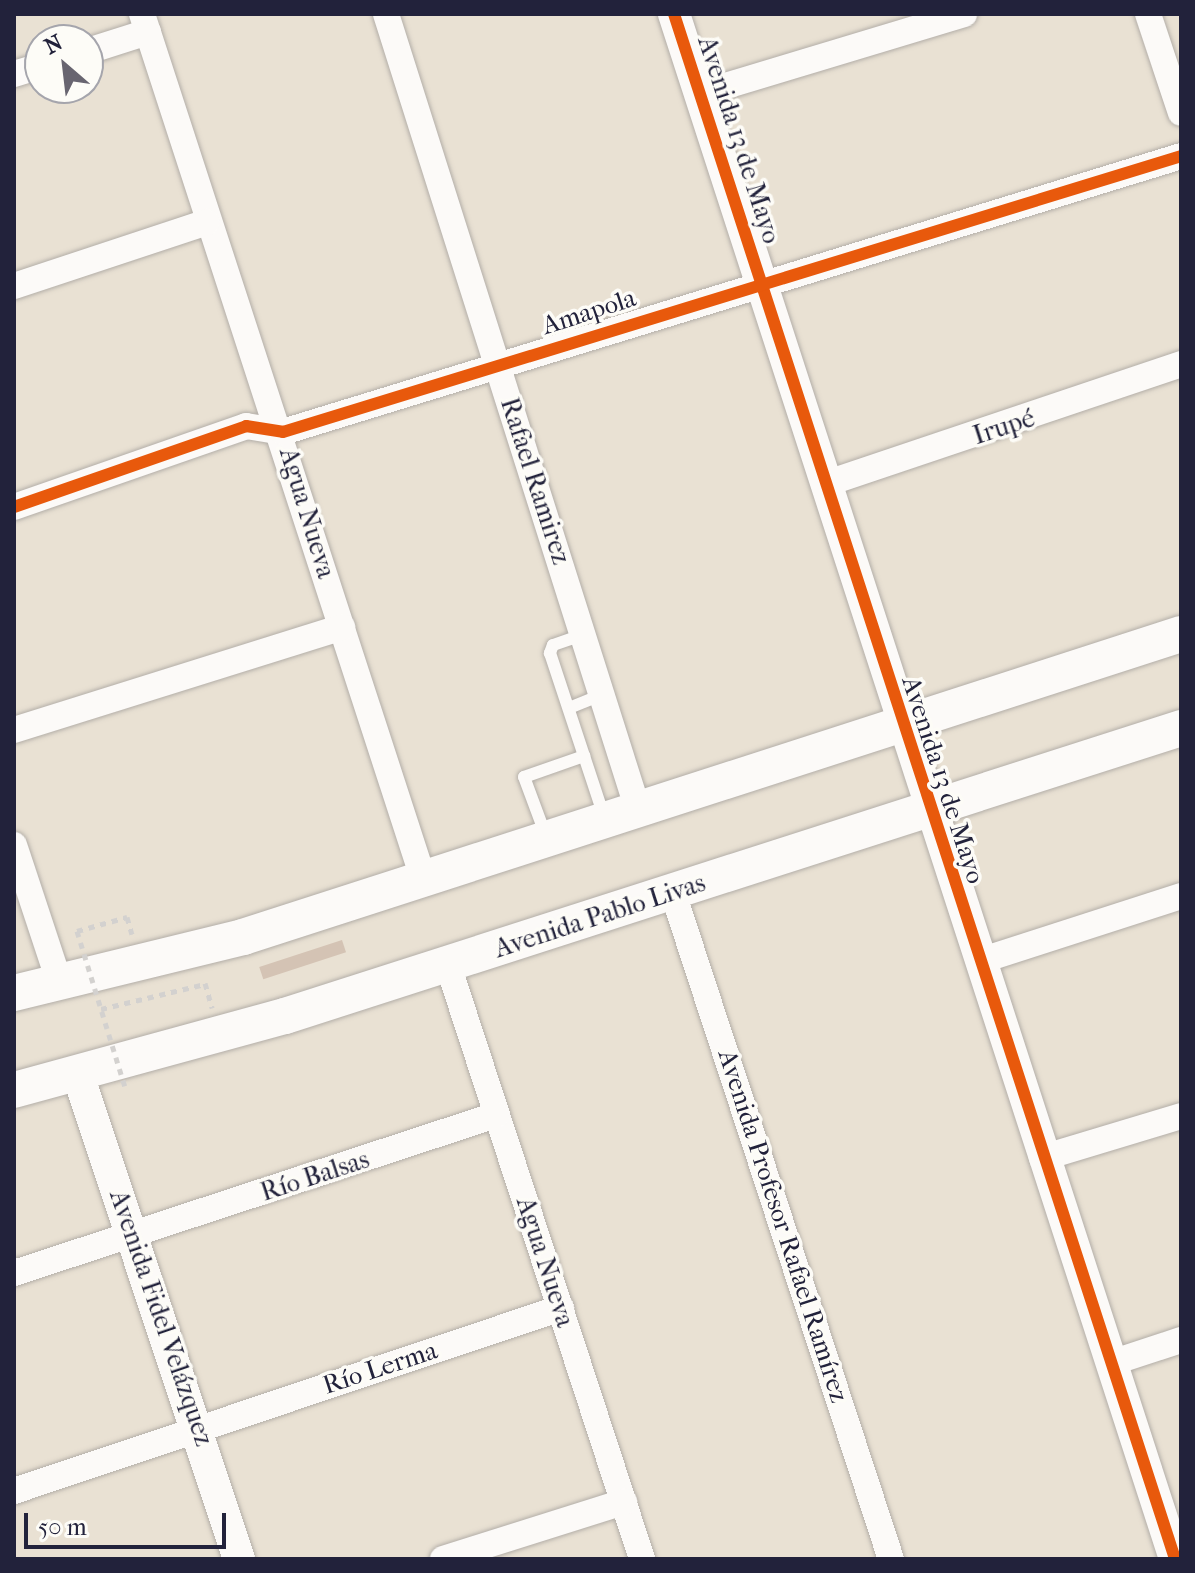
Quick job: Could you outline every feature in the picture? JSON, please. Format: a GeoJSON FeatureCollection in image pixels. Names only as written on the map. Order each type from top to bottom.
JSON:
{"type":"FeatureCollection","features":[{"type":"Feature","properties":{"kind":"main road"},"geometry":{"type":"LineString","coordinates":[[14,993],[243,937],[1181,634]]}},
{"type":"Feature","properties":{"kind":"main road","name":"Avenida Pablo Livas"},"geometry":{"type":"LineString","coordinates":[[14,1090],[79,1078],[448,965],[1181,728]]}},
{"type":"Feature","properties":{"kind":"street","name":"Rafael Ramirez"},"geometry":{"type":"LineString","coordinates":[[386,14],[604,693],[622,816]]}},
{"type":"Feature","properties":{"kind":"street","name":"Avenida 13 de Mayo"},"geometry":{"type":"LineString","coordinates":[[674,14],[763,281],[901,726],[1176,1555]]}},
{"type":"Feature","properties":{"kind":"street"},"geometry":{"type":"LineString","coordinates":[[699,94],[964,14]]}},
{"type":"Feature","properties":{"kind":"street"},"geometry":{"type":"LineString","coordinates":[[1148,14],[1181,113]]}},
{"type":"Feature","properties":{"kind":"street"},"geometry":{"type":"LineString","coordinates":[[104,43],[145,23]]}},
{"type":"Feature","properties":{"kind":"street","name":"Agua Nueva"},"geometry":{"type":"LineString","coordinates":[[145,23],[207,222],[283,432],[423,878]]}},
{"type":"Feature","properties":{"kind":"street","name":"Amapola"},"geometry":{"type":"LineString","coordinates":[[14,507],[246,426],[283,432],[763,281],[1181,156]]}},
{"type":"Feature","properties":{"kind":"street"},"geometry":{"type":"LineString","coordinates":[[14,286],[207,222]]}},
{"type":"Feature","properties":{"kind":"street","name":"Irupé"},"geometry":{"type":"LineString","coordinates":[[825,484],[1181,364]]}},
{"type":"Feature","properties":{"kind":"street"},"geometry":{"type":"LineString","coordinates":[[14,730],[342,627]]}},
{"type":"Feature","properties":{"kind":"street"},"geometry":{"type":"LineString","coordinates":[[14,845],[60,984]]}},
{"type":"Feature","properties":{"kind":"street","name":"Avenida Profesor Rafael Ramírez"},"geometry":{"type":"LineString","coordinates":[[673,893],[891,1559]]}},
{"type":"Feature","properties":{"kind":"street"},"geometry":{"type":"LineString","coordinates":[[980,961],[1181,896]]}},
{"type":"Feature","properties":{"kind":"street","name":"Agua Nueva"},"geometry":{"type":"LineString","coordinates":[[448,965],[642,1559]]}},
{"type":"Feature","properties":{"kind":"street","name":"Avenida Fidel Velázquez"},"geometry":{"type":"LineString","coordinates":[[79,1078],[199,1428],[239,1559]]}},
{"type":"Feature","properties":{"kind":"street","name":"Río Balsas"},"geometry":{"type":"LineString","coordinates":[[14,1273],[496,1115]]}},
{"type":"Feature","properties":{"kind":"street"},"geometry":{"type":"LineString","coordinates":[[1042,1158],[1181,1116]]}},
{"type":"Feature","properties":{"kind":"street","name":"Río Lerma"},"geometry":{"type":"LineString","coordinates":[[14,1491],[561,1308]]}},
{"type":"Feature","properties":{"kind":"street"},"geometry":{"type":"LineString","coordinates":[[1111,1363],[1181,1340]]}},
{"type":"Feature","properties":{"kind":"street"},"geometry":{"type":"LineString","coordinates":[[443,1559],[624,1502]]}},
{"type":"Feature","properties":{"kind":"lane"},"geometry":{"type":"LineString","coordinates":[[585,634],[553,645],[550,653],[584,756],[622,816]]}},
{"type":"Feature","properties":{"kind":"lane"},"geometry":{"type":"LineString","coordinates":[[569,708],[604,693]]}},
{"type":"Feature","properties":{"kind":"lane"},"geometry":{"type":"LineString","coordinates":[[547,839],[524,777],[584,756]]}},
{"type":"Feature","properties":{"kind":"path"},"geometry":{"type":"LineString","coordinates":[[125,1087],[77,931],[127,917]]}},
{"type":"Feature","properties":{"kind":"path"},"geometry":{"type":"LineString","coordinates":[[101,1009],[205,984]]}},
{"type":"Feature","properties":{"kind":"building"},"geometry":{"type":"Polygon","coordinates":[[[342,940],[346,952],[263,979],[259,967],[342,940]]]}},
{"type":"Feature","properties":{"kind":"cycle path"},"geometry":{"type":"LineString","coordinates":[[674,14],[1175,1559]]}},
{"type":"Feature","properties":{"kind":"cycle path"},"geometry":{"type":"LineString","coordinates":[[14,507],[246,426],[283,432],[1181,156]]}}]}
